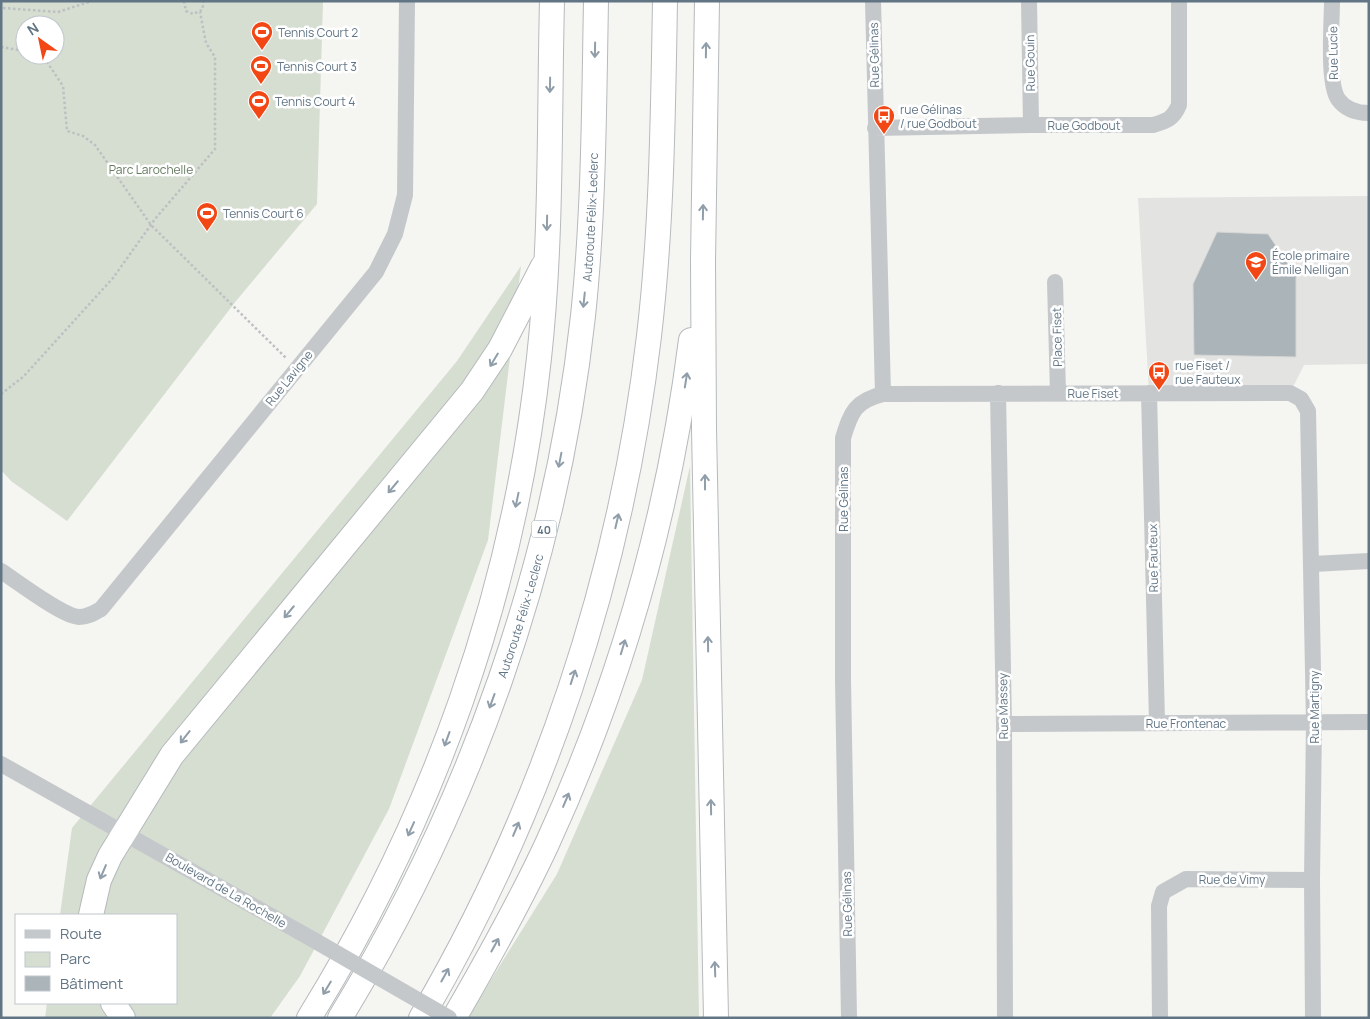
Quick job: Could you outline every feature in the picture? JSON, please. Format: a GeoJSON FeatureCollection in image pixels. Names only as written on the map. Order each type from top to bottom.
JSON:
{"type":"FeatureCollection","features":[{"type":"Feature","properties":{"kind":"highway"},"geometry":{"type":"LineString","coordinates":[[309,1018],[365,922],[417,815],[463,697],[484,630],[512,525],[525,462],[539,356],[546,260],[552,1]]}},
{"type":"Feature","properties":{"kind":"highway","name":"Autoroute Félix-Leclerc"},"geometry":{"type":"LineString","coordinates":[[340,1018],[404,905],[467,768],[505,666],[544,530],[573,388],[586,280],[592,168],[596,1]]}},
{"type":"Feature","properties":{"kind":"highway"},"geometry":{"type":"LineString","coordinates":[[420,1018],[475,918],[529,797],[569,691],[591,622],[610,550],[633,446],[652,310],[660,193],[665,1]]}},
{"type":"Feature","properties":{"kind":"highway"},"geometry":{"type":"LineString","coordinates":[[707,1],[702,261],[705,516],[716,1018]]}},
{"type":"Feature","properties":{"kind":"highway"},"geometry":{"type":"LineString","coordinates":[[91,914],[104,869],[159,774],[186,735],[484,376],[546,260]]}},
{"type":"Feature","properties":{"kind":"highway"},"geometry":{"type":"LineString","coordinates":[[454,1018],[511,916],[547,845],[587,750],[620,657],[656,530],[670,468],[686,376],[702,261]]}},
{"type":"Feature","properties":{"kind":"highway"},"geometry":{"type":"LineString","coordinates":[[115,1004],[122,1018]]}},
{"type":"Feature","properties":{"kind":"street","name":"Rue Lavigne"},"geometry":{"type":"LineString","coordinates":[[1,571],[64,612],[78,617],[90,615],[101,609],[376,272],[394,234],[405,195],[407,1]]}},
{"type":"Feature","properties":{"kind":"street","name":"Rue Gélinas"},"geometry":{"type":"LineString","coordinates":[[849,1018],[843,680],[843,438],[850,414],[865,398],[883,394],[873,1]]}},
{"type":"Feature","properties":{"kind":"street","name":"Rue Gouin"},"geometry":{"type":"LineString","coordinates":[[1029,1],[1032,125]]}},
{"type":"Feature","properties":{"kind":"street","name":"Rue Godbout"},"geometry":{"type":"LineString","coordinates":[[875,128],[1153,125],[1169,120],[1175,115],[1179,105],[1179,1]]}},
{"type":"Feature","properties":{"kind":"street","name":"Rue Lucie"},"geometry":{"type":"LineString","coordinates":[[1332,1],[1333,84],[1338,99],[1348,109],[1360,113],[1369,113]]}},
{"type":"Feature","properties":{"kind":"street","name":"Place Fiset"},"geometry":{"type":"LineString","coordinates":[[1055,282],[1058,393]]}},
{"type":"Feature","properties":{"kind":"street","name":"Rue Massey"},"geometry":{"type":"LineString","coordinates":[[998,393],[1004,724],[1005,1018]]}},
{"type":"Feature","properties":{"kind":"street","name":"Rue Fauteux"},"geometry":{"type":"LineString","coordinates":[[1149,393],[1157,722]]}},
{"type":"Feature","properties":{"kind":"street","name":"Rue Fiset"},"geometry":{"type":"LineString","coordinates":[[883,394],[1290,393],[1301,399]]}},
{"type":"Feature","properties":{"kind":"street","name":"Rue Martigny"},"geometry":{"type":"LineString","coordinates":[[1301,399],[1308,411],[1313,564],[1313,1018]]}},
{"type":"Feature","properties":{"kind":"street"},"geometry":{"type":"LineString","coordinates":[[1313,564],[1369,561]]}},
{"type":"Feature","properties":{"kind":"street","name":"Rue Frontenac"},"geometry":{"type":"LineString","coordinates":[[1004,724],[1369,722]]}},
{"type":"Feature","properties":{"kind":"street","name":"Boulevard de La Rochelle"},"geometry":{"type":"LineString","coordinates":[[1,764],[125,832],[449,1018]]}},
{"type":"Feature","properties":{"kind":"street","name":"Rue de Vimy"},"geometry":{"type":"LineString","coordinates":[[1160,1018],[1159,906],[1163,892],[1173,884],[1186,879],[1312,880]]}},
{"type":"Feature","properties":{"kind":"path"},"geometry":{"type":"LineString","coordinates":[[3,8],[58,12],[92,1]]}},
{"type":"Feature","properties":{"kind":"path"},"geometry":{"type":"LineString","coordinates":[[184,1],[184,8],[189,13],[200,12],[204,7],[204,1]]}},
{"type":"Feature","properties":{"kind":"path"},"geometry":{"type":"LineString","coordinates":[[1,394],[23,377],[113,278],[155,219],[215,149],[215,56],[206,43],[200,12]]}},
{"type":"Feature","properties":{"kind":"path"},"geometry":{"type":"LineString","coordinates":[[1,47],[15,49]]}},
{"type":"Feature","properties":{"kind":"path"},"geometry":{"type":"LineString","coordinates":[[50,65],[63,86],[67,131],[83,136],[95,145],[151,225],[297,368]]}},
{"type":"Feature","properties":{"kind":"shaded area","name":"École primaire Émile Nelligan"},"geometry":{"type":"Polygon","coordinates":[[[1369,196],[1369,364],[1304,365],[1290,393],[1149,393],[1138,198],[1369,196]]]}},
{"type":"Feature","properties":{"kind":"green space","name":"Parc Larochelle"},"geometry":{"type":"Polygon","coordinates":[[[1,1],[323,1],[317,204],[236,301],[67,521],[11,481],[1,470],[1,1]]]}},
{"type":"Feature","properties":{"kind":"green space"},"geometry":{"type":"Polygon","coordinates":[[[521,266],[488,540],[389,809],[300,976],[270,1018],[45,1018],[47,1004],[178,1004],[178,914],[60,914],[72,828],[457,361],[521,266]]]}},
{"type":"Feature","properties":{"kind":"green space"},"geometry":{"type":"Polygon","coordinates":[[[690,466],[699,1018],[467,1018],[557,874],[642,680],[690,466]]]}},
{"type":"Feature","properties":{"kind":"building"},"geometry":{"type":"Polygon","coordinates":[[[1217,232],[1268,234],[1296,276],[1296,357],[1194,355],[1193,284],[1217,232]]]}},
{"type":"Feature","properties":{"kind":"place","name":"Tennis Court 2"},"geometry":{"type":"Point","coordinates":[262,51]}},
{"type":"Feature","properties":{"kind":"place","name":"Tennis Court 3"},"geometry":{"type":"Point","coordinates":[261,85]}},
{"type":"Feature","properties":{"kind":"place","name":"Tennis Court 4"},"geometry":{"type":"Point","coordinates":[259,120]}},
{"type":"Feature","properties":{"kind":"place","name":"rue Gélinas / rue Godbout"},"geometry":{"type":"Point","coordinates":[884,135]}},
{"type":"Feature","properties":{"kind":"place","name":"Tennis Court 6"},"geometry":{"type":"Point","coordinates":[207,232]}},
{"type":"Feature","properties":{"kind":"place","name":"École primaire Émile Nelligan"},"geometry":{"type":"Point","coordinates":[1256,281]}},
{"type":"Feature","properties":{"kind":"place","name":"rue Fiset / rue Fauteux"},"geometry":{"type":"Point","coordinates":[1159,391]}}]}
